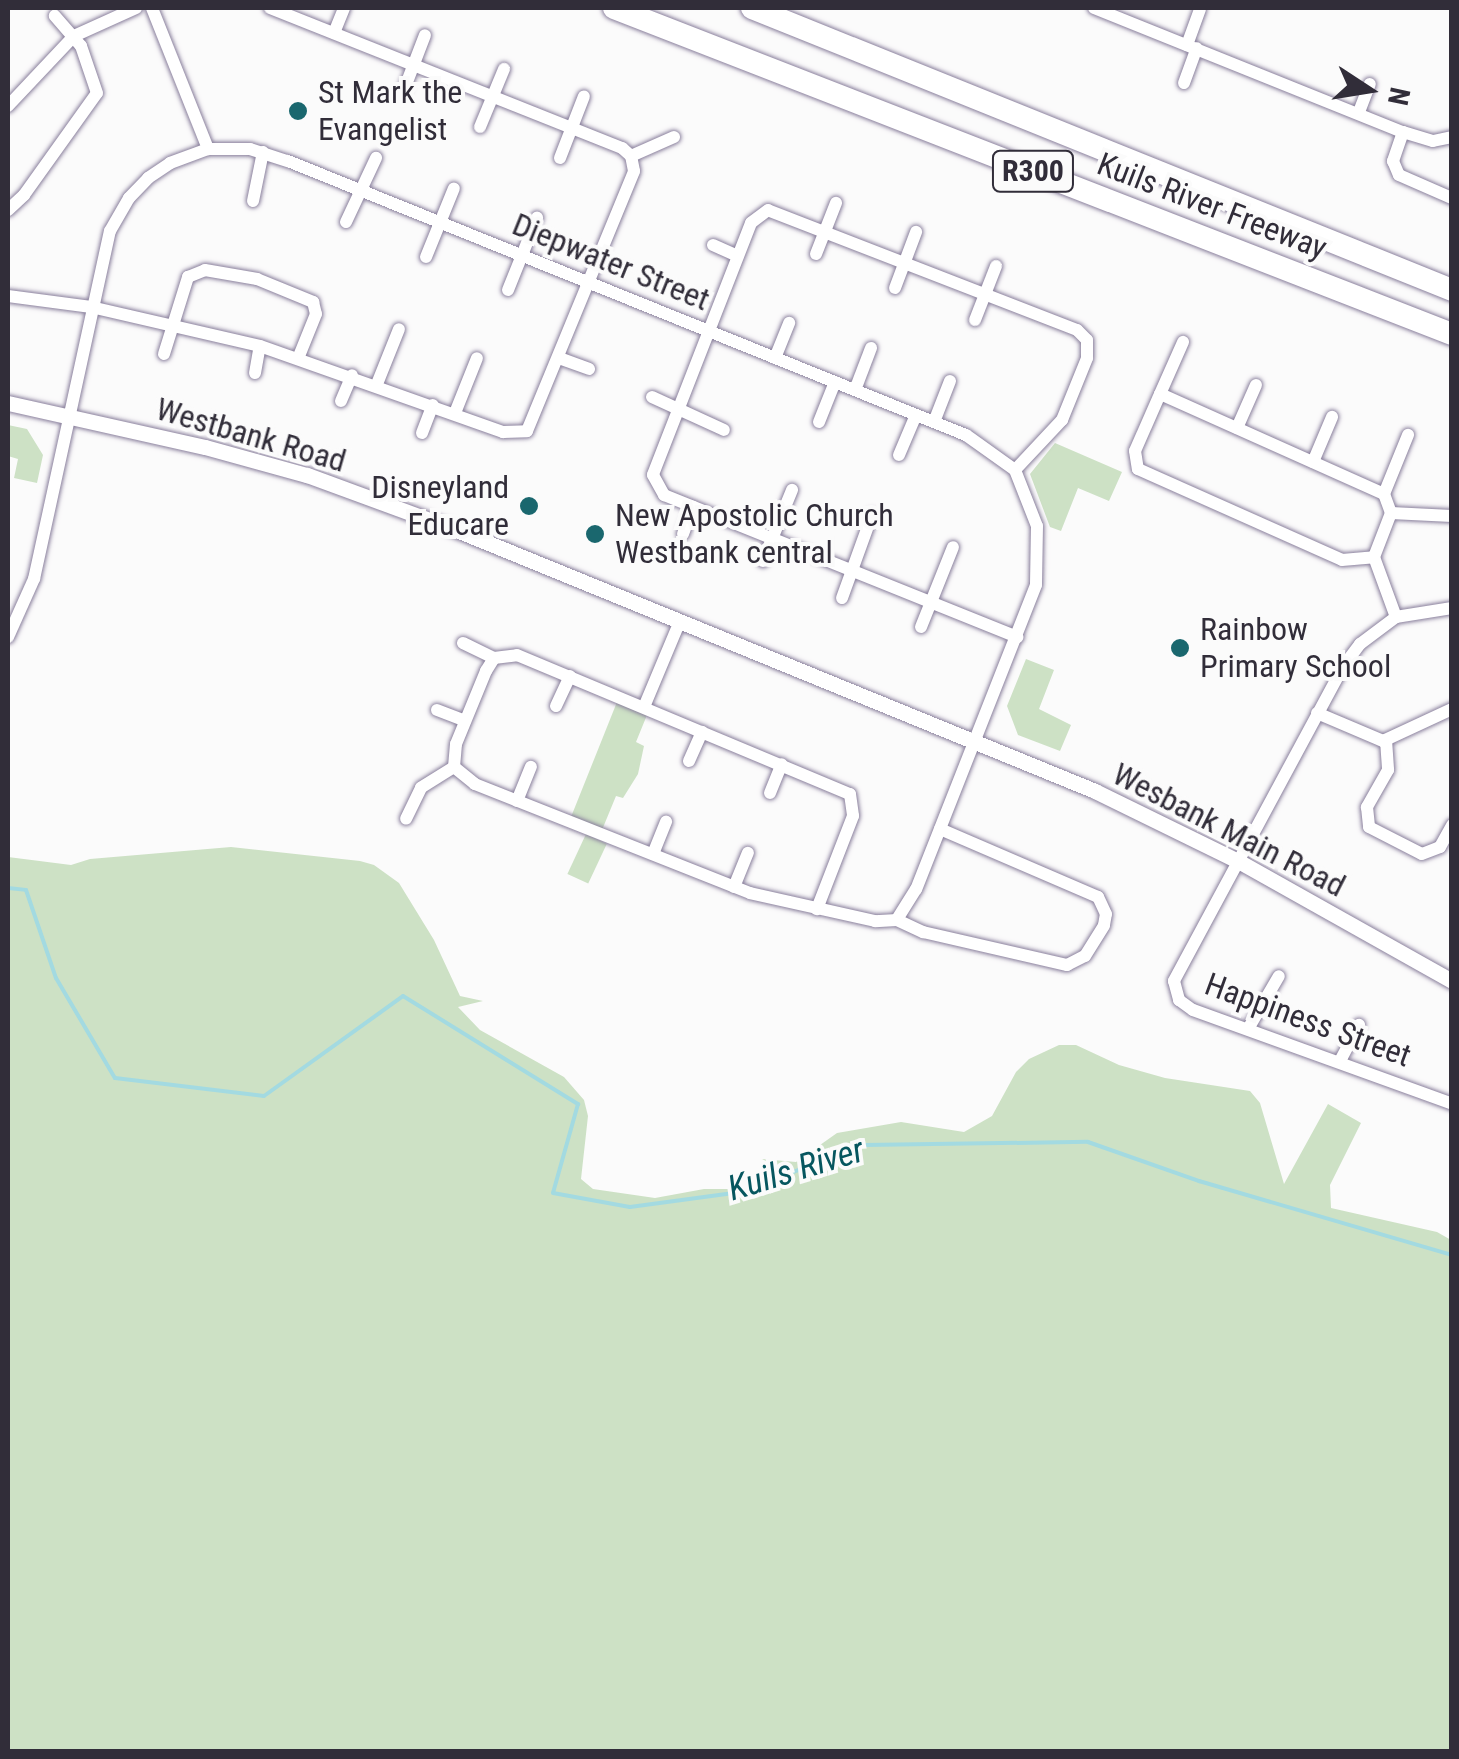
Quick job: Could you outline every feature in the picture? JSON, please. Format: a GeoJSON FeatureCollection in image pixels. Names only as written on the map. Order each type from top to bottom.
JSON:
{"type":"FeatureCollection","features":[{"type":"Feature","properties":{"kind":"highway","name":"Kuils River Freeway"},"geometry":{"type":"LineString","coordinates":[[614,8],[1452,334]]}},
{"type":"Feature","properties":{"kind":"highway","name":"Kuils River Freeway"},"geometry":{"type":"LineString","coordinates":[[752,8],[1447,288]]}},
{"type":"Feature","properties":{"kind":"street"},"geometry":{"type":"LineString","coordinates":[[9,101],[74,36],[136,8]]}},
{"type":"Feature","properties":{"kind":"street"},"geometry":{"type":"LineString","coordinates":[[152,8],[208,148]]}},
{"type":"Feature","properties":{"kind":"street"},"geometry":{"type":"LineString","coordinates":[[8,296],[91,307],[299,356],[503,432],[527,430],[634,172],[632,156],[622,148],[270,8]]}},
{"type":"Feature","properties":{"kind":"street"},"geometry":{"type":"LineString","coordinates":[[334,33],[344,8]]}},
{"type":"Feature","properties":{"kind":"street"},"geometry":{"type":"LineString","coordinates":[[1094,8],[1404,132],[1433,141],[1452,137]]}},
{"type":"Feature","properties":{"kind":"street"},"geometry":{"type":"LineString","coordinates":[[1184,83],[1200,10]]}},
{"type":"Feature","properties":{"kind":"street"},"geometry":{"type":"LineString","coordinates":[[8,210],[96,98],[94,76],[74,36],[55,16]]}},
{"type":"Feature","properties":{"kind":"street"},"geometry":{"type":"LineString","coordinates":[[402,95],[425,35]]}},
{"type":"Feature","properties":{"kind":"street"},"geometry":{"type":"LineString","coordinates":[[480,126],[504,68]]}},
{"type":"Feature","properties":{"kind":"street"},"geometry":{"type":"LineString","coordinates":[[1358,112],[1370,84]]}},
{"type":"Feature","properties":{"kind":"street"},"geometry":{"type":"LineString","coordinates":[[560,158],[584,96]]}},
{"type":"Feature","properties":{"kind":"street"},"geometry":{"type":"LineString","coordinates":[[1404,132],[1393,161],[1399,175],[1452,198]]}},
{"type":"Feature","properties":{"kind":"street"},"geometry":{"type":"LineString","coordinates":[[632,156],[674,137]]}},
{"type":"Feature","properties":{"kind":"street","name":"Diepwater Street"},"geometry":{"type":"LineString","coordinates":[[8,637],[34,580],[110,231],[129,198],[170,163],[208,148],[263,152],[980,441],[1015,470],[1032,507],[1039,544],[1038,576],[1018,638],[910,904],[896,920]]}},
{"type":"Feature","properties":{"kind":"street"},"geometry":{"type":"LineString","coordinates":[[253,201],[263,152]]}},
{"type":"Feature","properties":{"kind":"street"},"geometry":{"type":"LineString","coordinates":[[346,222],[376,158]]}},
{"type":"Feature","properties":{"kind":"street"},"geometry":{"type":"LineString","coordinates":[[426,257],[454,188]]}},
{"type":"Feature","properties":{"kind":"street"},"geometry":{"type":"LineString","coordinates":[[816,254],[836,203]]}},
{"type":"Feature","properties":{"kind":"street"},"geometry":{"type":"LineString","coordinates":[[1015,470],[1062,420],[1087,358],[1087,340],[1077,330],[985,293],[778,211],[764,211],[752,223],[738,256],[653,480],[664,494],[1018,638]]}},
{"type":"Feature","properties":{"kind":"street"},"geometry":{"type":"LineString","coordinates":[[508,290],[536,218]]}},
{"type":"Feature","properties":{"kind":"street"},"geometry":{"type":"LineString","coordinates":[[894,288],[916,232]]}},
{"type":"Feature","properties":{"kind":"street"},"geometry":{"type":"LineString","coordinates":[[713,245],[738,256]]}},
{"type":"Feature","properties":{"kind":"street"},"geometry":{"type":"LineString","coordinates":[[975,320],[996,266]]}},
{"type":"Feature","properties":{"kind":"street"},"geometry":{"type":"LineString","coordinates":[[164,354],[170,326],[194,271],[258,279],[314,302],[316,314],[299,356]]}},
{"type":"Feature","properties":{"kind":"street"},"geometry":{"type":"LineString","coordinates":[[775,358],[789,323]]}},
{"type":"Feature","properties":{"kind":"street"},"geometry":{"type":"LineString","coordinates":[[377,384],[399,328]]}},
{"type":"Feature","properties":{"kind":"street"},"geometry":{"type":"LineString","coordinates":[[1183,342],[1135,451],[1142,472],[1342,560],[1374,557]]}},
{"type":"Feature","properties":{"kind":"street"},"geometry":{"type":"LineString","coordinates":[[256,373],[260,346]]}},
{"type":"Feature","properties":{"kind":"street"},"geometry":{"type":"LineString","coordinates":[[855,390],[871,348]]}},
{"type":"Feature","properties":{"kind":"street"},"geometry":{"type":"LineString","coordinates":[[455,413],[478,358]]}},
{"type":"Feature","properties":{"kind":"street"},"geometry":{"type":"LineString","coordinates":[[558,358],[589,369]]}},
{"type":"Feature","properties":{"kind":"street"},"geometry":{"type":"LineString","coordinates":[[341,401],[352,375]]}},
{"type":"Feature","properties":{"kind":"street"},"geometry":{"type":"LineString","coordinates":[[934,422],[950,381]]}},
{"type":"Feature","properties":{"kind":"street"},"geometry":{"type":"LineString","coordinates":[[820,422],[835,382]]}},
{"type":"Feature","properties":{"kind":"street"},"geometry":{"type":"LineString","coordinates":[[1237,428],[1256,386]]}},
{"type":"Feature","properties":{"kind":"street"},"geometry":{"type":"LineString","coordinates":[[1160,394],[1384,494]]}},
{"type":"Feature","properties":{"kind":"street"},"geometry":{"type":"LineString","coordinates":[[652,398],[724,430]]}},
{"type":"Feature","properties":{"kind":"street","name":"Westbank Road"},"geometry":{"type":"LineString","coordinates":[[8,403],[306,475],[975,740]]}},
{"type":"Feature","properties":{"kind":"street"},"geometry":{"type":"LineString","coordinates":[[422,432],[433,405]]}},
{"type":"Feature","properties":{"kind":"street"},"geometry":{"type":"LineString","coordinates":[[899,454],[916,415]]}},
{"type":"Feature","properties":{"kind":"street"},"geometry":{"type":"LineString","coordinates":[[1313,462],[1332,417]]}},
{"type":"Feature","properties":{"kind":"street"},"geometry":{"type":"LineString","coordinates":[[1396,617],[1374,557],[1390,513],[1384,494],[1408,435]]}},
{"type":"Feature","properties":{"kind":"street"},"geometry":{"type":"LineString","coordinates":[[763,561],[792,490]]}},
{"type":"Feature","properties":{"kind":"street"},"geometry":{"type":"LineString","coordinates":[[683,534],[693,506]]}},
{"type":"Feature","properties":{"kind":"street"},"geometry":{"type":"LineString","coordinates":[[1390,513],[1452,516]]}},
{"type":"Feature","properties":{"kind":"street"},"geometry":{"type":"LineString","coordinates":[[842,598],[872,516]]}},
{"type":"Feature","properties":{"kind":"street"},"geometry":{"type":"LineString","coordinates":[[921,628],[953,547]]}},
{"type":"Feature","properties":{"kind":"street"},"geometry":{"type":"LineString","coordinates":[[1238,861],[1317,713],[1360,644],[1396,617],[1452,608]]}},
{"type":"Feature","properties":{"kind":"street"},"geometry":{"type":"LineString","coordinates":[[644,707],[680,621]]}},
{"type":"Feature","properties":{"kind":"street"},"geometry":{"type":"LineString","coordinates":[[463,643],[494,658],[514,654],[846,791],[855,804],[817,909]]}},
{"type":"Feature","properties":{"kind":"street"},"geometry":{"type":"LineString","coordinates":[[406,819],[421,788],[454,767],[464,720],[494,658]]}},
{"type":"Feature","properties":{"kind":"street"},"geometry":{"type":"LineString","coordinates":[[556,706],[570,676]]}},
{"type":"Feature","properties":{"kind":"street"},"geometry":{"type":"LineString","coordinates":[[1317,713],[1360,734],[1386,740],[1452,709]]}},
{"type":"Feature","properties":{"kind":"street"},"geometry":{"type":"LineString","coordinates":[[437,710],[464,720]]}},
{"type":"Feature","properties":{"kind":"street"},"geometry":{"type":"LineString","coordinates":[[689,761],[702,732]]}},
{"type":"Feature","properties":{"kind":"street","name":"Wesbank Main Road"},"geometry":{"type":"LineString","coordinates":[[975,740],[1095,791],[1238,861],[1452,981]]}},
{"type":"Feature","properties":{"kind":"street"},"geometry":{"type":"LineString","coordinates":[[1386,740],[1388,770],[1367,807],[1369,827],[1422,854],[1440,847],[1452,825]]}},
{"type":"Feature","properties":{"kind":"street"},"geometry":{"type":"LineString","coordinates":[[770,792],[782,764]]}},
{"type":"Feature","properties":{"kind":"street"},"geometry":{"type":"LineString","coordinates":[[454,767],[466,780],[734,887],[875,921],[896,920],[923,932],[1067,965],[1085,956],[1104,925],[1106,914],[1098,897],[940,829]]}},
{"type":"Feature","properties":{"kind":"street"},"geometry":{"type":"LineString","coordinates":[[517,801],[531,767]]}},
{"type":"Feature","properties":{"kind":"street"},"geometry":{"type":"LineString","coordinates":[[653,854],[666,822]]}},
{"type":"Feature","properties":{"kind":"street"},"geometry":{"type":"LineString","coordinates":[[734,887],[748,853]]}},
{"type":"Feature","properties":{"kind":"street","name":"Happiness Street"},"geometry":{"type":"LineString","coordinates":[[1238,861],[1176,974],[1174,988],[1188,1008],[1452,1104]]}},
{"type":"Feature","properties":{"kind":"street"},"geometry":{"type":"LineString","coordinates":[[1248,1030],[1279,976]]}},
{"type":"Feature","properties":{"kind":"street"},"geometry":{"type":"LineString","coordinates":[[1340,1061],[1360,1025]]}},
{"type":"Feature","properties":{"kind":"green space"},"geometry":{"type":"Polygon","coordinates":[[[8,425],[27,429],[43,455],[37,483],[14,478],[18,459],[8,456],[8,425]]]}},
{"type":"Feature","properties":{"kind":"green space"},"geometry":{"type":"Polygon","coordinates":[[[1055,443],[1122,472],[1109,501],[1078,488],[1061,531],[1050,527],[1030,474],[1055,443]]]}},
{"type":"Feature","properties":{"kind":"green space"},"geometry":{"type":"Polygon","coordinates":[[[1026,659],[1054,670],[1039,709],[1071,725],[1060,751],[1018,735],[1007,706],[1026,659]]]}},
{"type":"Feature","properties":{"kind":"green space"},"geometry":{"type":"Polygon","coordinates":[[[617,702],[647,715],[636,742],[644,746],[638,774],[623,798],[616,796],[602,830],[571,817],[617,702]]]}},
{"type":"Feature","properties":{"kind":"green space"},"geometry":{"type":"Polygon","coordinates":[[[586,834],[607,844],[588,884],[567,874],[586,834]]]}},
{"type":"Feature","properties":{"kind":"green space"},"geometry":{"type":"Polygon","coordinates":[[[231,847],[360,861],[374,865],[399,883],[434,940],[460,996],[483,1001],[458,1007],[480,1030],[564,1077],[584,1100],[588,1116],[581,1179],[593,1189],[655,1198],[704,1189],[755,1189],[762,1174],[775,1166],[762,1159],[796,1162],[837,1133],[901,1122],[964,1132],[992,1116],[1016,1072],[1029,1059],[1059,1045],[1076,1045],[1119,1065],[1165,1078],[1250,1091],[1260,1103],[1284,1184],[1328,1104],[1361,1123],[1330,1185],[1331,1208],[1437,1232],[1451,1240],[1451,1751],[8,1751],[8,857],[71,865],[90,859],[231,847]]]}},
{"type":"Feature","properties":{"kind":"waterway","name":"Kuils River"},"geometry":{"type":"LineString","coordinates":[[8,888],[26,890],[56,978],[115,1078],[264,1096],[403,996],[578,1104],[553,1193],[630,1207],[741,1192],[864,1145],[1088,1142],[1199,1181],[1452,1255]]}},
{"type":"Feature","properties":{"kind":"place","name":"St Mark the Evangelist"},"geometry":{"type":"Point","coordinates":[298,111]}},
{"type":"Feature","properties":{"kind":"place","name":"Disneyland Educare"},"geometry":{"type":"Point","coordinates":[529,506]}},
{"type":"Feature","properties":{"kind":"place","name":"New Apostolic Church Westbank central"},"geometry":{"type":"Point","coordinates":[595,534]}},
{"type":"Feature","properties":{"kind":"place","name":"Rainbow Primary School"},"geometry":{"type":"Point","coordinates":[1180,648]}}]}
